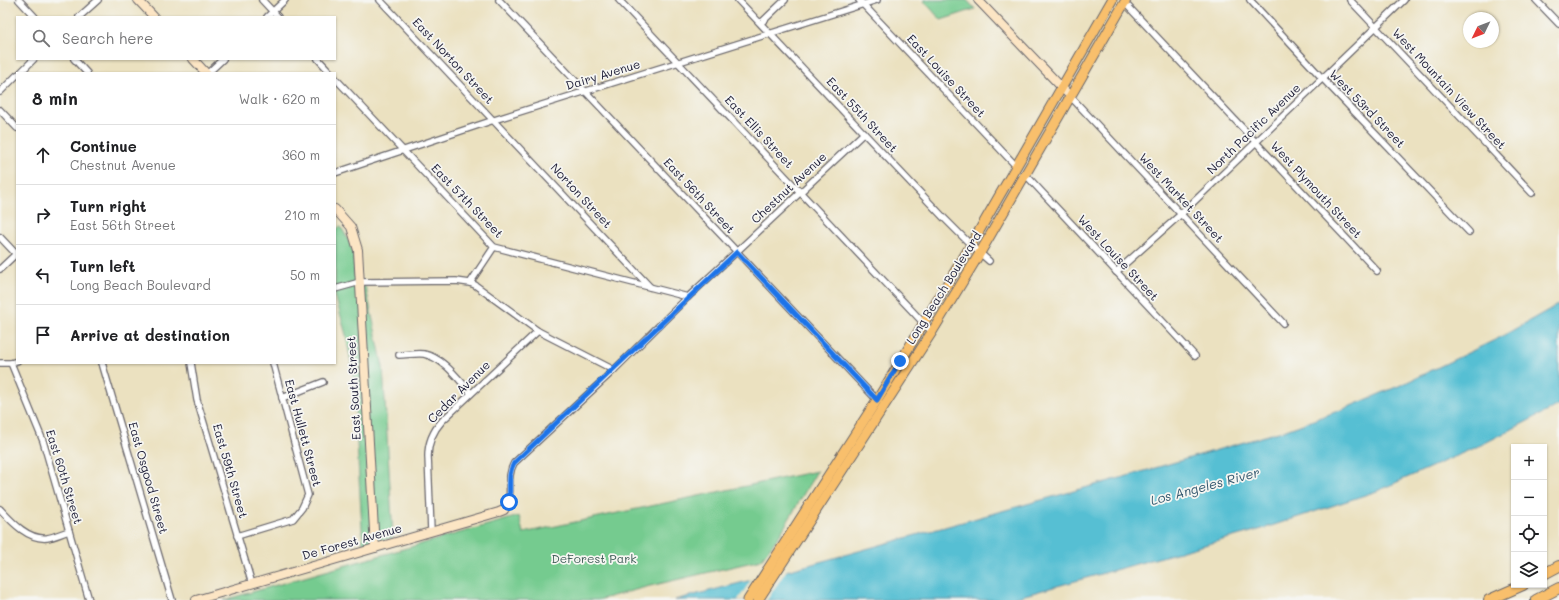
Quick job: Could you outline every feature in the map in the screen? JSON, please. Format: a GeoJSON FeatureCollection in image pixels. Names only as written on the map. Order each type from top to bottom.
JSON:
{"type":"FeatureCollection","features":[{"type":"Feature","properties":{"kind":"highway"},"geometry":{"type":"LineString","coordinates":[[1547,572],[1559,566]]}},
{"type":"Feature","properties":{"kind":"highway"},"geometry":{"type":"LineString","coordinates":[[1489,600],[1516,588]]}},
{"type":"Feature","properties":{"kind":"highway"},"geometry":{"type":"LineString","coordinates":[[1536,600],[1559,588]]}},
{"type":"Feature","properties":{"kind":"main road","name":"Long Beach Boulevard"},"geometry":{"type":"LineString","coordinates":[[748,600],[877,400],[1017,167],[1112,0]]}},
{"type":"Feature","properties":{"kind":"main road","name":"Long Beach Boulevard"},"geometry":{"type":"LineString","coordinates":[[758,600],[932,332],[980,254],[1125,1]]}},
{"type":"Feature","properties":{"kind":"street"},"geometry":{"type":"LineString","coordinates":[[19,0],[34,16]]}},
{"type":"Feature","properties":{"kind":"street"},"geometry":{"type":"LineString","coordinates":[[80,16],[98,0]]}},
{"type":"Feature","properties":{"kind":"street"},"geometry":{"type":"LineString","coordinates":[[138,0],[153,16]]}},
{"type":"Feature","properties":{"kind":"street"},"geometry":{"type":"LineString","coordinates":[[262,0],[277,16]]}},
{"type":"Feature","properties":{"kind":"street"},"geometry":{"type":"LineString","coordinates":[[268,16],[285,0]]}},
{"type":"Feature","properties":{"kind":"street","name":"East Norton Street"},"geometry":{"type":"LineString","coordinates":[[380,0],[494,120]]}},
{"type":"Feature","properties":{"kind":"street","name":"East 56th Street"},"geometry":{"type":"LineString","coordinates":[[499,0],[884,406]]}},
{"type":"Feature","properties":{"kind":"street","name":"East Ellis Street"},"geometry":{"type":"LineString","coordinates":[[619,0],[932,332]]}},
{"type":"Feature","properties":{"kind":"street","name":"East 55th Street"},"geometry":{"type":"LineString","coordinates":[[738,0],[971,245],[989,261]]}},
{"type":"Feature","properties":{"kind":"street"},"geometry":{"type":"LineString","coordinates":[[760,23],[785,0]]}},
{"type":"Feature","properties":{"kind":"street","name":"Dairy Avenue"},"geometry":{"type":"LineString","coordinates":[[336,173],[494,120],[679,63],[861,2],[877,0]]}},
{"type":"Feature","properties":{"kind":"street","name":"West Market Street"},"geometry":{"type":"LineString","coordinates":[[978,0],[1283,323]]}},
{"type":"Feature","properties":{"kind":"street","name":"West 53rd Street"},"geometry":{"type":"LineString","coordinates":[[1250,0],[1469,232]]}},
{"type":"Feature","properties":{"kind":"street","name":"West Mountain View Street"},"geometry":{"type":"LineString","coordinates":[[1350,0],[1532,192]]}},
{"type":"Feature","properties":{"kind":"street","name":"North Pacific Avenue"},"geometry":{"type":"LineString","coordinates":[[1116,272],[1180,214],[1323,79],[1404,0]]}},
{"type":"Feature","properties":{"kind":"street"},"geometry":{"type":"LineString","coordinates":[[1536,0],[1559,24]]}},
{"type":"Feature","properties":{"kind":"street","name":"West Plymouth Street"},"geometry":{"type":"LineString","coordinates":[[1125,1],[1377,271]]}},
{"type":"Feature","properties":{"kind":"street","name":"East Louise Street"},"geometry":{"type":"LineString","coordinates":[[861,2],[1017,167]]}},
{"type":"Feature","properties":{"kind":"street"},"geometry":{"type":"LineString","coordinates":[[21,72],[33,60]]}},
{"type":"Feature","properties":{"kind":"street"},"geometry":{"type":"LineString","coordinates":[[75,60],[86,72]]}},
{"type":"Feature","properties":{"kind":"street"},"geometry":{"type":"LineString","coordinates":[[194,60],[206,72]]}},
{"type":"Feature","properties":{"kind":"street"},"geometry":{"type":"LineString","coordinates":[[208,72],[222,60]]}},
{"type":"Feature","properties":{"kind":"street"},"geometry":{"type":"LineString","coordinates":[[319,60],[330,72]]}},
{"type":"Feature","properties":{"kind":"street"},"geometry":{"type":"LineString","coordinates":[[0,92],[16,77]]}},
{"type":"Feature","properties":{"kind":"street","name":"East 57th Street"},"geometry":{"type":"LineString","coordinates":[[336,79],[494,247],[688,297]]}},
{"type":"Feature","properties":{"kind":"street"},"geometry":{"type":"LineString","coordinates":[[0,110],[16,127]]}},
{"type":"Feature","properties":{"kind":"street","name":"Norton Street"},"geometry":{"type":"LineString","coordinates":[[494,120],[651,287]]}},
{"type":"Feature","properties":{"kind":"street","name":"Chestnut Avenue"},"geometry":{"type":"LineString","coordinates":[[509,502],[509,475],[514,463],[614,370],[688,297],[864,133]]}},
{"type":"Feature","properties":{"kind":"street","name":"West Louise Street"},"geometry":{"type":"LineString","coordinates":[[1025,174],[1195,356]]}},
{"type":"Feature","properties":{"kind":"street","name":"East South Street"},"geometry":{"type":"LineString","coordinates":[[336,210],[351,227],[358,250],[375,548]]}},
{"type":"Feature","properties":{"kind":"street"},"geometry":{"type":"LineString","coordinates":[[0,237],[16,253]]}},
{"type":"Feature","properties":{"kind":"street"},"geometry":{"type":"LineString","coordinates":[[470,283],[494,247]]}},
{"type":"Feature","properties":{"kind":"street"},"geometry":{"type":"LineString","coordinates":[[0,269],[16,255]]}},
{"type":"Feature","properties":{"kind":"street"},"geometry":{"type":"LineString","coordinates":[[336,289],[360,282],[456,281],[470,283],[482,290],[538,331],[614,370]]}},
{"type":"Feature","properties":{"kind":"street","name":"Cedar Avenue"},"geometry":{"type":"LineString","coordinates":[[431,531],[428,456],[432,435],[442,420],[538,331]]}},
{"type":"Feature","properties":{"kind":"street"},"geometry":{"type":"LineString","coordinates":[[399,356],[424,354],[437,359],[444,364],[471,393]]}},
{"type":"Feature","properties":{"kind":"street"},"geometry":{"type":"LineString","coordinates":[[0,363],[16,361]]}},
{"type":"Feature","properties":{"kind":"street","name":"East 60th Street"},"geometry":{"type":"LineString","coordinates":[[11,363],[42,441],[89,600]]}},
{"type":"Feature","properties":{"kind":"street","name":"East Osgood Street"},"geometry":{"type":"LineString","coordinates":[[102,364],[172,600]]}},
{"type":"Feature","properties":{"kind":"street","name":"East 59th Street"},"geometry":{"type":"LineString","coordinates":[[190,364],[197,400],[252,584]]}},
{"type":"Feature","properties":{"kind":"street","name":"East Hullett Street"},"geometry":{"type":"LineString","coordinates":[[237,536],[293,519],[302,508],[308,495],[273,364]]}},
{"type":"Feature","properties":{"kind":"street"},"geometry":{"type":"LineString","coordinates":[[282,398],[323,382]]}},
{"type":"Feature","properties":{"kind":"street","name":"De Forest Avenue"},"geometry":{"type":"LineString","coordinates":[[196,600],[504,510],[509,502]]}},
{"type":"Feature","properties":{"kind":"street"},"geometry":{"type":"LineString","coordinates":[[0,509],[15,525],[30,535],[47,538],[69,531]]}},
{"type":"Feature","properties":{"kind":"green space"},"geometry":{"type":"Polygon","coordinates":[[[923,0],[967,0],[975,9],[941,20],[923,0]]]}},
{"type":"Feature","properties":{"kind":"green space"},"geometry":{"type":"Polygon","coordinates":[[[340,226],[347,238],[353,255],[354,276],[366,288],[383,367],[393,537],[363,546],[353,374],[346,335],[336,299],[336,230],[340,226]]]}},
{"type":"Feature","properties":{"kind":"green space","name":"DeForest Park"},"geometry":{"type":"Polygon","coordinates":[[[817,471],[781,533],[761,560],[650,586],[598,600],[224,600],[519,516],[523,533],[817,471]]]}},
{"type":"Feature","properties":{"kind":"water","name":"Los Angeles River"},"geometry":{"type":"Polygon","coordinates":[[[1559,304],[1559,405],[1483,444],[1377,491],[1262,529],[1007,600],[675,600],[805,566],[1131,475],[1289,429],[1346,408],[1401,385],[1499,338],[1559,304]]]}},
{"type":"Feature","properties":{"kind":"pier"},"geometry":{"type":"Polygon","coordinates":[[[788,568],[767,600],[738,600],[753,577],[788,568]]]}},
{"type":"Feature","properties":{"kind":"route"},"geometry":{"type":"LineString","coordinates":[[509,502],[509,475],[514,463],[737,252],[877,400],[884,385],[900,361]]}}]}
